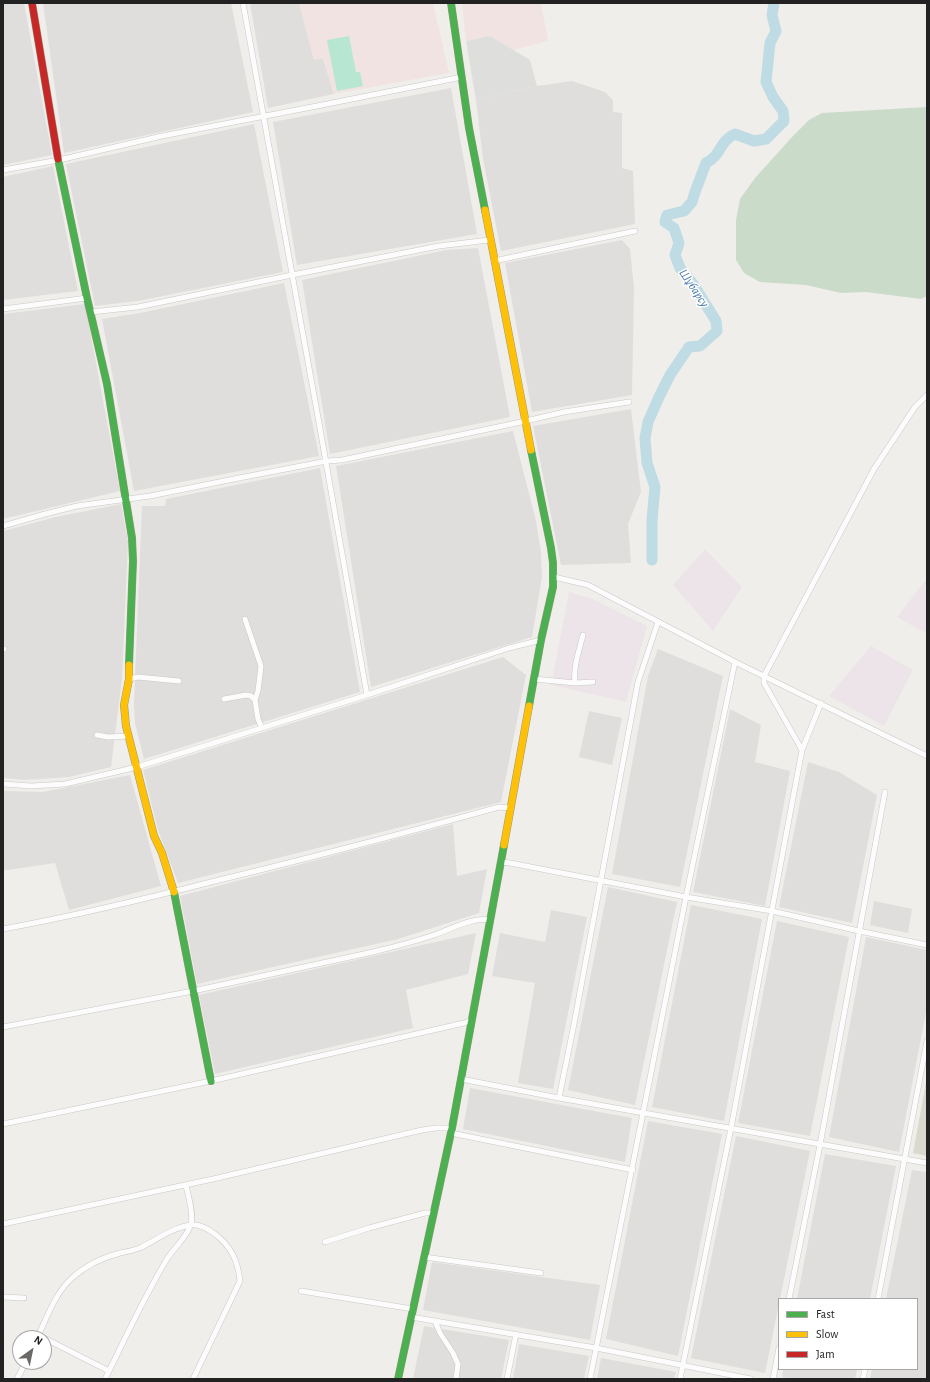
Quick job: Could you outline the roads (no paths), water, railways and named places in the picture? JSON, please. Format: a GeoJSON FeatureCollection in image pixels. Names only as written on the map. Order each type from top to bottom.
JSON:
{"type":"FeatureCollection","features":[{"type":"Feature","properties":{"kind":"street"},"geometry":{"type":"LineString","coordinates":[[32,3],[59,160],[87,298],[107,384],[132,538],[133,561],[129,679],[124,706],[126,726],[154,836],[162,852],[174,892],[192,991],[211,1081]]}},
{"type":"Feature","properties":{"kind":"street"},"geometry":{"type":"LineString","coordinates":[[243,3],[327,461],[367,695]]}},
{"type":"Feature","properties":{"kind":"street"},"geometry":{"type":"LineString","coordinates":[[398,1379],[461,1079],[502,862],[510,808],[541,640],[551,600],[554,577],[551,548],[469,128],[451,3]]}},
{"type":"Feature","properties":{"kind":"street"},"geometry":{"type":"LineString","coordinates":[[3,170],[59,160],[162,136],[462,76]]}},
{"type":"Feature","properties":{"kind":"street"},"geometry":{"type":"LineString","coordinates":[[494,261],[635,231]]}},
{"type":"Feature","properties":{"kind":"street"},"geometry":{"type":"LineString","coordinates":[[91,312],[138,307],[439,246],[490,240]]}},
{"type":"Feature","properties":{"kind":"street"},"geometry":{"type":"LineString","coordinates":[[3,309],[87,298]]}},
{"type":"Feature","properties":{"kind":"street"},"geometry":{"type":"LineString","coordinates":[[802,750],[764,683],[764,676],[874,469],[915,406],[927,396]]}},
{"type":"Feature","properties":{"kind":"street"},"geometry":{"type":"LineString","coordinates":[[3,526],[77,506],[150,496],[327,461],[342,460],[564,412],[630,402]]}},
{"type":"Feature","properties":{"kind":"street"},"geometry":{"type":"LineString","coordinates":[[554,577],[588,585],[735,662],[927,756]]}},
{"type":"Feature","properties":{"kind":"street"},"geometry":{"type":"LineString","coordinates":[[245,619],[260,666],[258,691],[255,700],[258,719],[262,728]]}},
{"type":"Feature","properties":{"kind":"street"},"geometry":{"type":"LineString","coordinates":[[559,1098],[638,682],[658,622]]}},
{"type":"Feature","properties":{"kind":"street"},"geometry":{"type":"LineString","coordinates":[[575,683],[575,664],[583,635]]}},
{"type":"Feature","properties":{"kind":"street"},"geometry":{"type":"LineString","coordinates":[[3,784],[32,786],[65,784],[137,767],[367,695],[510,648],[541,640]]}},
{"type":"Feature","properties":{"kind":"street"},"geometry":{"type":"LineString","coordinates":[[590,1379],[633,1170],[686,897],[735,662]]}},
{"type":"Feature","properties":{"kind":"street"},"geometry":{"type":"LineString","coordinates":[[129,679],[138,677],[179,681]]}},
{"type":"Feature","properties":{"kind":"street"},"geometry":{"type":"LineString","coordinates":[[534,679],[575,683],[594,682]]}},
{"type":"Feature","properties":{"kind":"street"},"geometry":{"type":"LineString","coordinates":[[224,699],[246,695],[251,696],[255,700]]}},
{"type":"Feature","properties":{"kind":"street"},"geometry":{"type":"LineString","coordinates":[[680,1379],[731,1128],[802,750],[821,703]]}},
{"type":"Feature","properties":{"kind":"street"},"geometry":{"type":"LineString","coordinates":[[97,735],[108,737],[129,736]]}},
{"type":"Feature","properties":{"kind":"street"},"geometry":{"type":"LineString","coordinates":[[789,1298],[820,1145],[885,792]]}},
{"type":"Feature","properties":{"kind":"street"},"geometry":{"type":"LineString","coordinates":[[3,929],[61,918],[174,892],[334,852],[499,807],[510,808]]}},
{"type":"Feature","properties":{"kind":"street"},"geometry":{"type":"LineString","coordinates":[[502,862],[686,897],[772,911],[927,945]]}},
{"type":"Feature","properties":{"kind":"street"},"geometry":{"type":"LineString","coordinates":[[3,1027],[192,991],[403,945],[474,920],[491,920]]}},
{"type":"Feature","properties":{"kind":"street"},"geometry":{"type":"LineString","coordinates":[[3,1124],[211,1081],[457,1025],[472,1020]]}},
{"type":"Feature","properties":{"kind":"street"},"geometry":{"type":"LineString","coordinates":[[878,1298],[927,1042]]}},
{"type":"Feature","properties":{"kind":"street"},"geometry":{"type":"LineString","coordinates":[[461,1079],[559,1098],[927,1163]]}},
{"type":"Feature","properties":{"kind":"street"},"geometry":{"type":"LineString","coordinates":[[3,1224],[186,1185],[436,1128],[633,1170]]}},
{"type":"Feature","properties":{"kind":"street"},"geometry":{"type":"LineString","coordinates":[[105,1379],[139,1310],[168,1259],[191,1225],[193,1216],[186,1185]]}},
{"type":"Feature","properties":{"kind":"street"},"geometry":{"type":"LineString","coordinates":[[325,1242],[425,1213],[434,1213]]}},
{"type":"Feature","properties":{"kind":"street"},"geometry":{"type":"LineString","coordinates":[[44,1330],[62,1287],[92,1262],[139,1248],[158,1237],[178,1229],[191,1225],[200,1226],[208,1230],[228,1246],[239,1270],[240,1280],[192,1379]]}},
{"type":"Feature","properties":{"kind":"street"},"geometry":{"type":"LineString","coordinates":[[424,1257],[541,1273]]}},
{"type":"Feature","properties":{"kind":"street"},"geometry":{"type":"LineString","coordinates":[[301,1291],[413,1309]]}},
{"type":"Feature","properties":{"kind":"street"},"geometry":{"type":"LineString","coordinates":[[3,1297],[24,1298]]}},
{"type":"Feature","properties":{"kind":"street"},"geometry":{"type":"LineString","coordinates":[[412,1317],[596,1348],[751,1379]]}},
{"type":"Feature","properties":{"kind":"street"},"geometry":{"type":"LineString","coordinates":[[435,1321],[458,1364],[456,1379]]}},
{"type":"Feature","properties":{"kind":"street"},"geometry":{"type":"LineString","coordinates":[[507,1379],[516,1334]]}},
{"type":"Feature","properties":{"kind":"street"},"geometry":{"type":"LineString","coordinates":[[52,1342],[109,1371]]}},
{"type":"Feature","properties":{"kind":"street"},"geometry":{"type":"LineString","coordinates":[[773,1379],[778,1353]]}},
{"type":"Feature","properties":{"kind":"waterway","name":"Шұбарсу"},"geometry":{"type":"LineString","coordinates":[[652,560],[652,520],[655,487],[647,463],[645,438],[648,422],[670,375],[689,347],[700,346],[717,331],[716,321],[693,284],[680,268],[675,255],[679,243],[674,228],[665,222],[667,215],[684,211],[692,202],[706,163],[715,156],[726,140],[735,134],[754,141],[766,139],[784,121],[783,111],[773,97],[766,82],[770,43],[776,31],[772,15],[774,3]]}}]}
